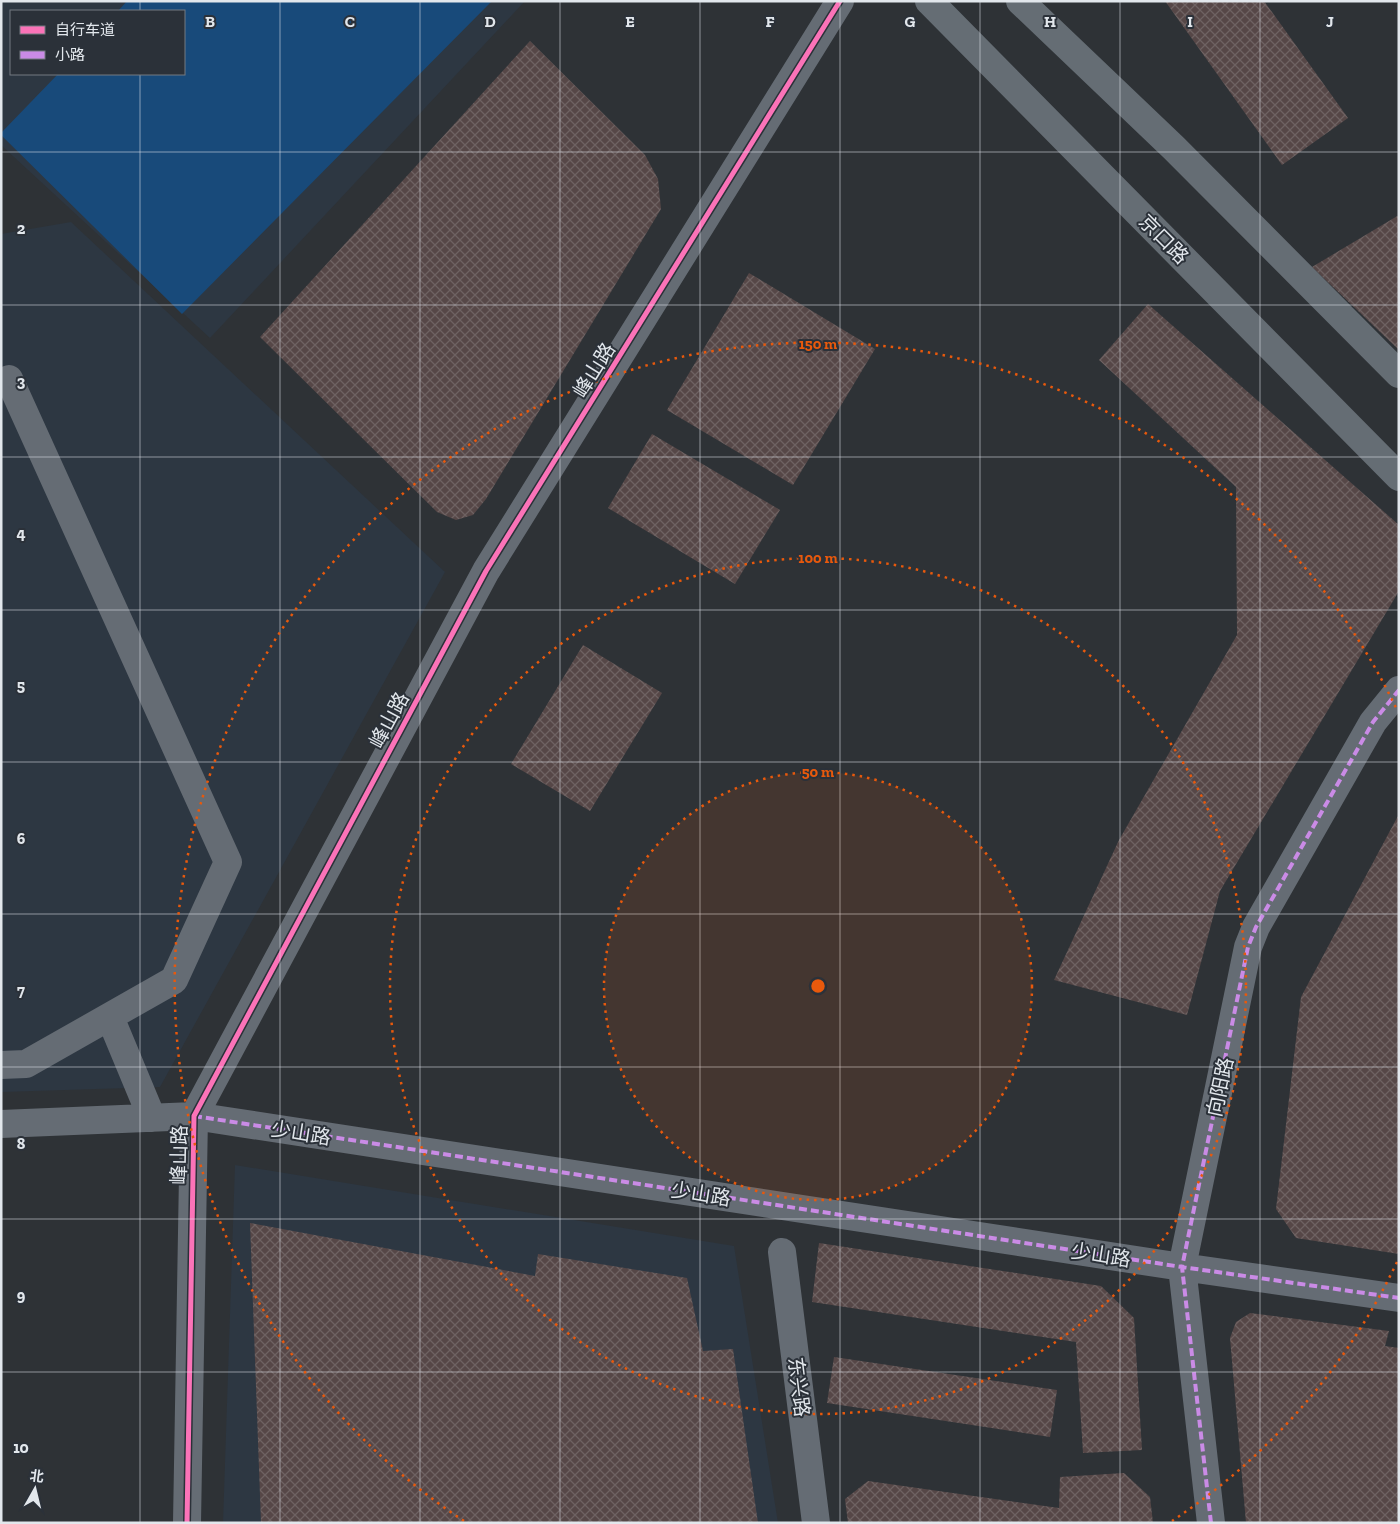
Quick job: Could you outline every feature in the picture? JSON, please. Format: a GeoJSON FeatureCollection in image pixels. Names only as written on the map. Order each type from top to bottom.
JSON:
{"type":"FeatureCollection","features":[{"type":"Feature","properties":{"kind":"main road","name":"京口路"},"geometry":{"type":"LineString","coordinates":[[929,1],[1399,477]]}},
{"type":"Feature","properties":{"kind":"main road"},"geometry":{"type":"LineString","coordinates":[[1020,1],[1174,148],[1399,374]]}},
{"type":"Feature","properties":{"kind":"street","name":"峰山路"},"geometry":{"type":"LineString","coordinates":[[187,1523],[194,1116],[486,571],[840,1]]}},
{"type":"Feature","properties":{"kind":"street"},"geometry":{"type":"LineString","coordinates":[[1,383],[10,379],[228,862],[174,980],[26,1064],[1,1065]]}},
{"type":"Feature","properties":{"kind":"street","name":"向阳路"},"geometry":{"type":"LineString","coordinates":[[1211,1523],[1182,1267],[1248,947],[1253,934],[1373,722],[1399,690]]}},
{"type":"Feature","properties":{"kind":"street"},"geometry":{"type":"LineString","coordinates":[[110,1017],[152,1118]]}},
{"type":"Feature","properties":{"kind":"street","name":"少山路"},"geometry":{"type":"LineString","coordinates":[[1,1124],[194,1116],[1182,1267],[1399,1298]]}},
{"type":"Feature","properties":{"kind":"street","name":"东兴路"},"geometry":{"type":"LineString","coordinates":[[782,1252],[816,1523]]}},
{"type":"Feature","properties":{"kind":"shaded area"},"geometry":{"type":"Polygon","coordinates":[[[1,1],[525,1],[210,338],[1,145],[1,1]]]}},
{"type":"Feature","properties":{"kind":"shaded area"},"geometry":{"type":"Polygon","coordinates":[[[127,1],[492,1],[182,314],[1,135],[57,75],[185,75],[185,10],[119,10],[127,1]]]}},
{"type":"Feature","properties":{"kind":"shaded area"},"geometry":{"type":"Polygon","coordinates":[[[71,222],[445,572],[160,1087],[1,1092],[1,234],[71,222]]]}},
{"type":"Feature","properties":{"kind":"shaded area"},"geometry":{"type":"Polygon","coordinates":[[[235,1165],[734,1246],[778,1523],[223,1523],[235,1165]]]}},
{"type":"Feature","properties":{"kind":"building"},"geometry":{"type":"Polygon","coordinates":[[[1165,1],[1264,1],[1348,118],[1282,165],[1165,1]]]}},
{"type":"Feature","properties":{"kind":"building"},"geometry":{"type":"Polygon","coordinates":[[[530,41],[645,155],[658,179],[661,209],[486,499],[473,515],[456,520],[437,512],[260,337],[530,41]]]}},
{"type":"Feature","properties":{"kind":"building"},"geometry":{"type":"Polygon","coordinates":[[[1399,215],[1399,350],[1312,267],[1399,215]]]}},
{"type":"Feature","properties":{"kind":"building"},"geometry":{"type":"Polygon","coordinates":[[[749,273],[875,349],[793,485],[667,410],[749,273]]]}},
{"type":"Feature","properties":{"kind":"building"},"geometry":{"type":"Polygon","coordinates":[[[1148,304],[1399,525],[1399,591],[1220,891],[1187,1015],[1054,980],[1119,840],[1237,635],[1236,487],[1099,360],[1148,304]]]}},
{"type":"Feature","properties":{"kind":"building"},"geometry":{"type":"Polygon","coordinates":[[[652,434],[780,510],[735,584],[608,508],[652,434]]]}},
{"type":"Feature","properties":{"kind":"building"},"geometry":{"type":"Polygon","coordinates":[[[583,645],[662,693],[590,811],[511,764],[583,645]]]}},
{"type":"Feature","properties":{"kind":"building"},"geometry":{"type":"Polygon","coordinates":[[[1399,814],[1399,1254],[1296,1238],[1276,1209],[1301,997],[1399,814]]]}},
{"type":"Feature","properties":{"kind":"building"},"geometry":{"type":"Polygon","coordinates":[[[250,1223],[535,1276],[538,1254],[687,1278],[703,1351],[733,1349],[758,1523],[261,1523],[250,1223]]]}},
{"type":"Feature","properties":{"kind":"building"},"geometry":{"type":"Polygon","coordinates":[[[819,1243],[1101,1286],[1134,1318],[1142,1450],[1083,1453],[1076,1342],[812,1302],[819,1243]]]}},
{"type":"Feature","properties":{"kind":"building"},"geometry":{"type":"Polygon","coordinates":[[[1250,1313],[1389,1331],[1385,1346],[1399,1348],[1399,1523],[1246,1523],[1230,1338],[1236,1322],[1250,1313]]]}},
{"type":"Feature","properties":{"kind":"building"},"geometry":{"type":"Polygon","coordinates":[[[834,1357],[1057,1390],[1050,1437],[827,1403],[834,1357]]]}},
{"type":"Feature","properties":{"kind":"building"},"geometry":{"type":"Polygon","coordinates":[[[1124,1473],[1150,1497],[1153,1523],[848,1523],[845,1499],[868,1481],[1059,1508],[1060,1477],[1124,1473]]]}},
{"type":"Feature","properties":{"kind":"marked path"},"geometry":{"type":"LineString","coordinates":[[1211,1523],[1182,1267],[1248,947],[1256,927],[1373,722],[1399,690]]}},
{"type":"Feature","properties":{"kind":"marked path"},"geometry":{"type":"LineString","coordinates":[[194,1116],[1182,1267],[1399,1298]]}},
{"type":"Feature","properties":{"kind":"cycle path"},"geometry":{"type":"LineString","coordinates":[[187,1523],[194,1116],[486,571],[840,1]]}}]}
